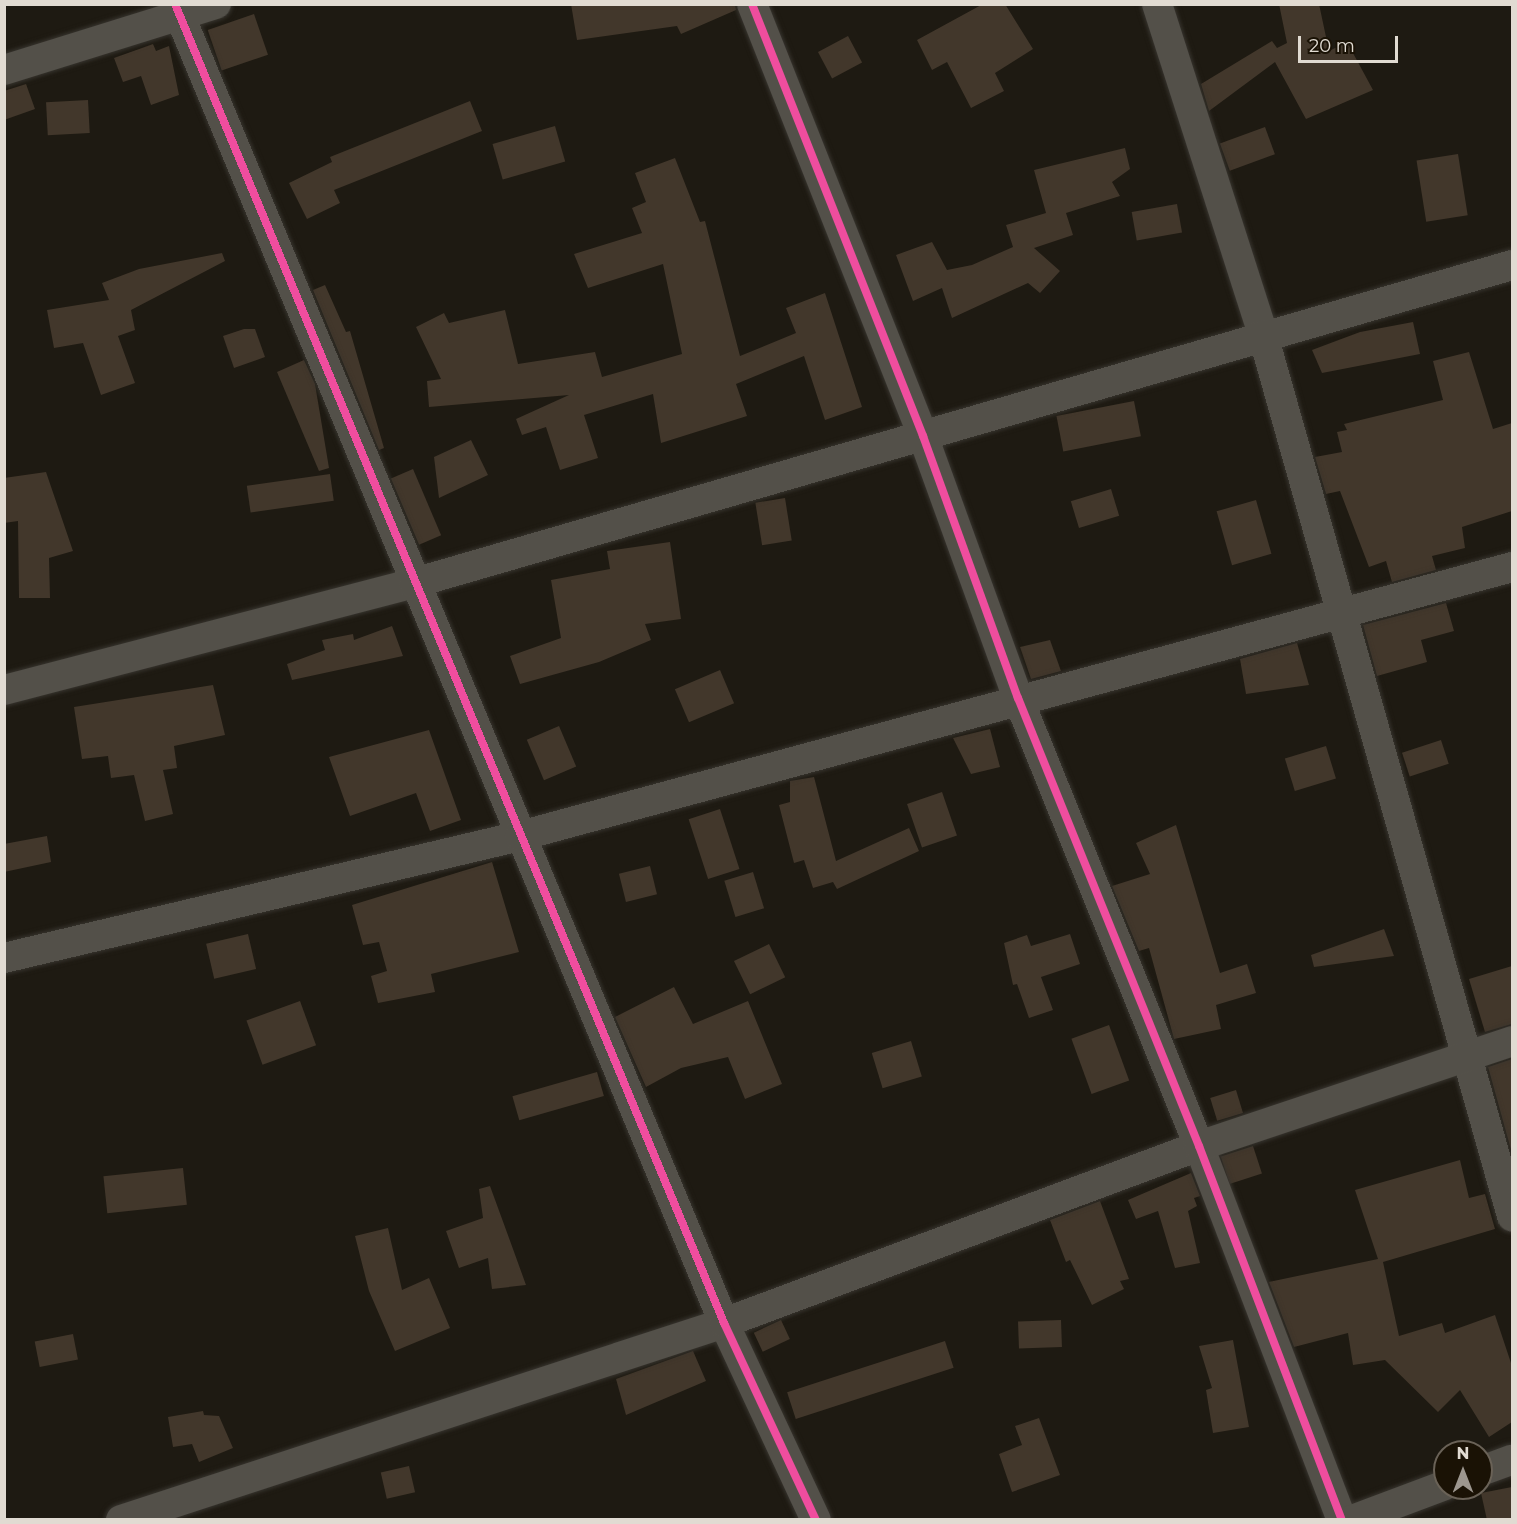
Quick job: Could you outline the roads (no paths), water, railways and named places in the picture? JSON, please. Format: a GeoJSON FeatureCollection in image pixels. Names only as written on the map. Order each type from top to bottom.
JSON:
{"type":"FeatureCollection","features":[{"type":"Feature","properties":{"kind":"street"},"geometry":{"type":"LineString","coordinates":[[4,70],[178,9],[216,4]]}},
{"type":"Feature","properties":{"kind":"street"},"geometry":{"type":"LineString","coordinates":[[752,4],[923,436],[1018,698],[1199,1146],[1342,1520]]}},
{"type":"Feature","properties":{"kind":"street"},"geometry":{"type":"LineString","coordinates":[[1157,4],[1263,334],[1339,612],[1512,1216]]}},
{"type":"Feature","properties":{"kind":"street"},"geometry":{"type":"LineString","coordinates":[[178,9],[414,583],[724,1323],[816,1520]]}},
{"type":"Feature","properties":{"kind":"street"},"geometry":{"type":"LineString","coordinates":[[4,690],[414,583],[923,436],[1263,334],[1512,265]]}},
{"type":"Feature","properties":{"kind":"street"},"geometry":{"type":"LineString","coordinates":[[4,958],[520,836],[1018,698],[1512,567]]}},
{"type":"Feature","properties":{"kind":"street"},"geometry":{"type":"LineString","coordinates":[[121,1520],[724,1323],[1199,1146],[1467,1058],[1512,1041]]}},
{"type":"Feature","properties":{"kind":"street"},"geometry":{"type":"LineString","coordinates":[[1493,1467],[1512,1460]]}},
{"type":"Feature","properties":{"kind":"street"},"geometry":{"type":"LineString","coordinates":[[1352,1520],[1433,1490]]}}]}
